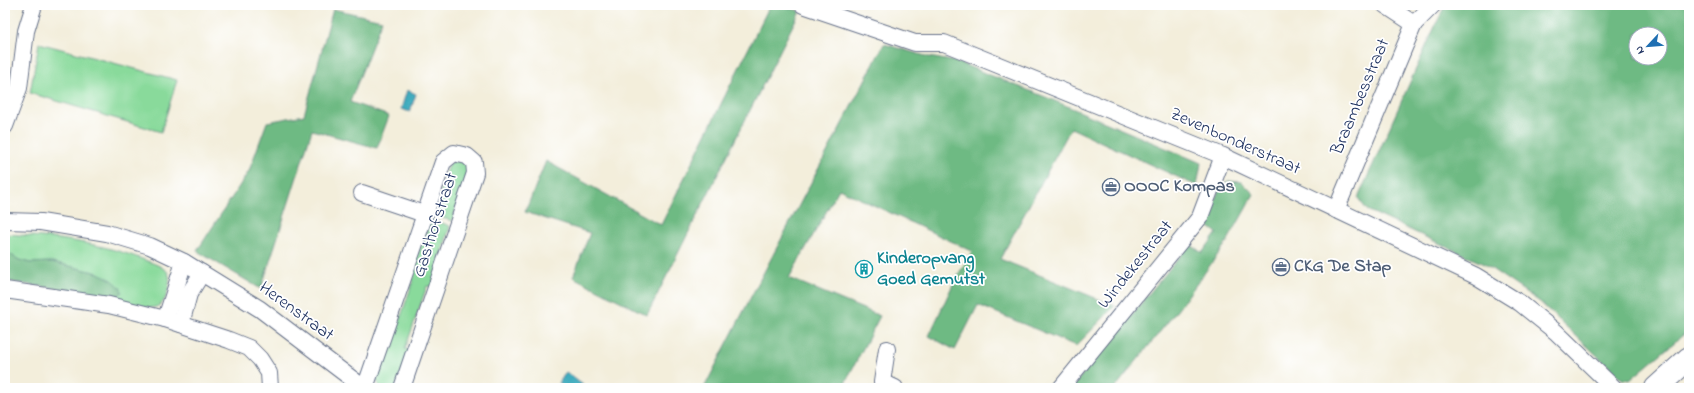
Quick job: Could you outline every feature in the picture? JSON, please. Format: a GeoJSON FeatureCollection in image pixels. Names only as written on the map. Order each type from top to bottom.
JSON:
{"type":"FeatureCollection","features":[{"type":"Feature","properties":{"kind":"street"},"geometry":{"type":"LineString","coordinates":[[5,126],[19,88],[26,32],[34,5]]}},
{"type":"Feature","properties":{"kind":"street","name":"Zevenbonderstraat"},"geometry":{"type":"LineString","coordinates":[[803,5],[915,43],[944,43],[1223,156],[1476,276],[1520,303],[1556,332],[1614,388]]}},
{"type":"Feature","properties":{"kind":"street"},"geometry":{"type":"LineString","coordinates":[[1385,5],[1414,24]]}},
{"type":"Feature","properties":{"kind":"street","name":"Braambesstraat"},"geometry":{"type":"LineString","coordinates":[[1336,210],[1414,24],[1433,5]]}},
{"type":"Feature","properties":{"kind":"street","name":"Gasthofstraat"},"geometry":{"type":"LineString","coordinates":[[365,388],[443,162],[454,153],[467,156],[474,162],[475,173],[402,388]]}},
{"type":"Feature","properties":{"kind":"street","name":"Windekestraat"},"geometry":{"type":"LineString","coordinates":[[1061,388],[1200,217],[1223,156]]}},
{"type":"Feature","properties":{"kind":"street","name":"Gasthofstraat"},"geometry":{"type":"LineString","coordinates":[[362,194],[424,214]]}},
{"type":"Feature","properties":{"kind":"street","name":"Herenstraat"},"geometry":{"type":"LineString","coordinates":[[5,221],[41,222],[107,232],[150,246],[184,262],[260,308],[365,388]]}},
{"type":"Feature","properties":{"kind":"street"},"geometry":{"type":"LineString","coordinates":[[165,319],[184,262]]}},
{"type":"Feature","properties":{"kind":"street"},"geometry":{"type":"LineString","coordinates":[[181,324],[189,294],[202,273]]}},
{"type":"Feature","properties":{"kind":"street"},"geometry":{"type":"LineString","coordinates":[[5,290],[109,305],[165,319],[249,348],[260,359],[269,373],[270,388]]}},
{"type":"Feature","properties":{"kind":"street"},"geometry":{"type":"LineString","coordinates":[[888,349],[882,382],[894,388]]}},
{"type":"Feature","properties":{"kind":"street"},"geometry":{"type":"LineString","coordinates":[[1656,388],[1689,358]]}},
{"type":"Feature","properties":{"kind":"green space"},"geometry":{"type":"Polygon","coordinates":[[[770,5],[779,5],[800,11],[647,315],[573,277],[590,233],[525,212],[546,161],[661,225],[770,5]]]}},
{"type":"Feature","properties":{"kind":"green space"},"geometry":{"type":"Polygon","coordinates":[[[1446,5],[1689,5],[1689,330],[1630,380],[1622,379],[1540,302],[1486,265],[1367,210],[1358,198],[1446,5]]]}},
{"type":"Feature","properties":{"kind":"green space"},"geometry":{"type":"Polygon","coordinates":[[[333,9],[382,20],[350,102],[389,116],[377,148],[312,130],[261,289],[197,251],[249,171],[267,122],[304,115],[333,9]]]}},
{"type":"Feature","properties":{"kind":"green space"},"geometry":{"type":"Polygon","coordinates":[[[39,43],[177,80],[161,132],[30,93],[39,43]]]}},
{"type":"Feature","properties":{"kind":"green space"},"geometry":{"type":"Polygon","coordinates":[[[884,44],[929,57],[957,62],[1048,98],[1201,163],[1197,186],[1071,128],[1000,259],[1115,306],[1076,346],[978,305],[955,350],[929,336],[954,282],[972,251],[839,189],[789,278],[880,316],[845,383],[855,388],[704,388],[771,259],[884,44]]]}},
{"type":"Feature","properties":{"kind":"green space"},"geometry":{"type":"Polygon","coordinates":[[[462,161],[470,169],[452,221],[433,215],[450,162],[462,161]]]}},
{"type":"Feature","properties":{"kind":"green space"},"geometry":{"type":"Polygon","coordinates":[[[1228,181],[1242,182],[1254,194],[1227,242],[1179,308],[1115,388],[1071,388],[1190,244],[1202,253],[1217,233],[1205,224],[1220,187],[1228,181]]]}},
{"type":"Feature","properties":{"kind":"green space"},"geometry":{"type":"Polygon","coordinates":[[[431,219],[450,226],[432,287],[427,286],[405,349],[411,351],[395,388],[381,388],[376,380],[387,342],[392,343],[413,281],[408,279],[431,219]]]}},
{"type":"Feature","properties":{"kind":"green space"},"geometry":{"type":"Polygon","coordinates":[[[5,234],[92,244],[109,248],[153,263],[162,267],[168,274],[169,283],[166,296],[162,303],[156,307],[150,308],[116,298],[122,292],[98,273],[52,262],[30,263],[19,260],[5,251],[5,234]]]}},
{"type":"Feature","properties":{"kind":"green space"},"geometry":{"type":"Polygon","coordinates":[[[5,251],[19,260],[30,263],[52,262],[98,273],[112,280],[120,287],[122,292],[116,298],[5,281],[5,251]]]}},
{"type":"Feature","properties":{"kind":"water"},"geometry":{"type":"Polygon","coordinates":[[[407,90],[416,94],[410,112],[401,109],[407,90]]]}},
{"type":"Feature","properties":{"kind":"water"},"geometry":{"type":"Polygon","coordinates":[[[566,372],[583,385],[580,388],[565,388],[559,383],[566,372]]]}},
{"type":"Feature","properties":{"kind":"place","name":"OOOC Kompas"},"geometry":{"type":"Point","coordinates":[1111,187]}},
{"type":"Feature","properties":{"kind":"place","name":"CKG De Stap"},"geometry":{"type":"Point","coordinates":[1281,267]}},
{"type":"Feature","properties":{"kind":"place","name":"Kinderopvang Goed Gemutst"},"geometry":{"type":"Point","coordinates":[864,269]}}]}
